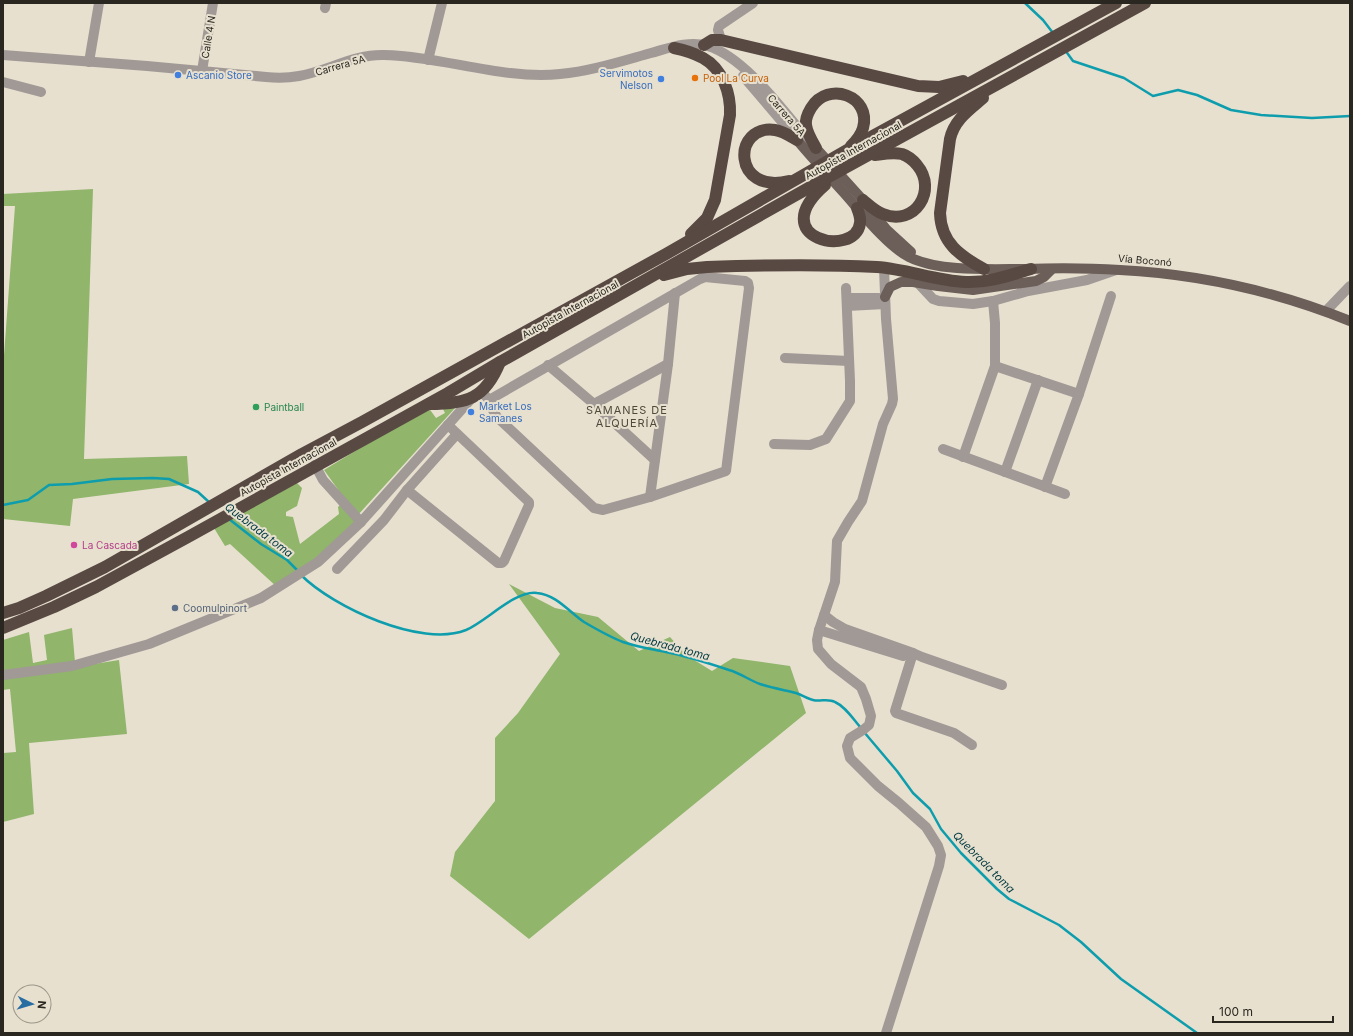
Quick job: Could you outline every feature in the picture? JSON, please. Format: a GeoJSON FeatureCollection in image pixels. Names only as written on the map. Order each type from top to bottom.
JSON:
{"type":"FeatureCollection","features":[{"type":"Feature","properties":{"kind":"highway","name":"Autopista Internacional"},"geometry":{"type":"LineString","coordinates":[[3,613],[19,608],[46,596],[105,567],[295,458],[666,254],[847,150],[1116,3]]}},
{"type":"Feature","properties":{"kind":"highway","name":"Autopista Internacional"},"geometry":{"type":"LineString","coordinates":[[3,628],[54,607],[109,580],[448,393],[643,281],[813,190],[842,170],[865,157],[1145,3]]}},
{"type":"Feature","properties":{"kind":"highway"},"geometry":{"type":"LineString","coordinates":[[704,45],[712,40],[722,40],[922,87],[935,88],[949,86],[988,74]]}},
{"type":"Feature","properties":{"kind":"highway"},"geometry":{"type":"LineString","coordinates":[[666,254],[701,225],[711,210],[719,183],[730,106],[727,89],[712,65],[707,60],[697,55],[674,48]]}},
{"type":"Feature","properties":{"kind":"highway"},"geometry":{"type":"LineString","coordinates":[[984,269],[964,257],[956,250],[946,237],[940,223],[940,209],[950,139],[953,128],[962,116],[1014,74]]}},
{"type":"Feature","properties":{"kind":"highway"},"geometry":{"type":"LineString","coordinates":[[816,148],[806,127],[808,113],[819,99],[835,93],[845,95],[853,99],[860,106],[863,114],[864,124],[861,134],[847,150]]}},
{"type":"Feature","properties":{"kind":"highway"},"geometry":{"type":"LineString","coordinates":[[797,140],[778,131],[764,131],[755,134],[749,141],[745,148],[744,157],[750,171],[760,180],[778,183],[799,178]]}},
{"type":"Feature","properties":{"kind":"highway"},"geometry":{"type":"LineString","coordinates":[[813,190],[805,209],[803,221],[809,232],[820,239],[838,241],[848,239],[853,236],[857,232],[860,223],[860,204],[893,216],[908,214],[915,209],[921,202],[925,190],[925,182],[922,171],[914,162],[907,156],[901,154],[891,153],[865,157]]}},
{"type":"Feature","properties":{"kind":"highway"},"geometry":{"type":"LineString","coordinates":[[643,281],[676,271],[707,267],[825,266],[884,268],[939,279],[972,282],[996,279],[1031,269]]}},
{"type":"Feature","properties":{"kind":"highway"},"geometry":{"type":"LineString","coordinates":[[426,404],[454,403],[481,397],[500,362]]}},
{"type":"Feature","properties":{"kind":"main road","name":"Vía Boconó"},"geometry":{"type":"LineString","coordinates":[[797,140],[898,241],[916,255],[932,264],[950,267],[984,269],[1118,269],[1164,273],[1224,284],[1290,300],[1326,311],[1350,321]]}},
{"type":"Feature","properties":{"kind":"main road","name":"Vía Boconó"},"geometry":{"type":"LineString","coordinates":[[816,148],[860,204]]}},
{"type":"Feature","properties":{"kind":"main road"},"geometry":{"type":"LineString","coordinates":[[885,301],[889,288],[894,284],[905,282],[966,290],[985,289],[1036,281],[1044,277],[1052,269]]}},
{"type":"Feature","properties":{"kind":"street"},"geometry":{"type":"LineString","coordinates":[[89,62],[99,3]]}},
{"type":"Feature","properties":{"kind":"street","name":"Calle 4 N"},"geometry":{"type":"LineString","coordinates":[[202,71],[213,3]]}},
{"type":"Feature","properties":{"kind":"street"},"geometry":{"type":"LineString","coordinates":[[428,60],[442,3]]}},
{"type":"Feature","properties":{"kind":"street"},"geometry":{"type":"LineString","coordinates":[[722,40],[718,26],[753,3]]}},
{"type":"Feature","properties":{"kind":"street","name":"Carrera 5A"},"geometry":{"type":"LineString","coordinates":[[3,55],[147,66],[266,78],[285,78],[308,74],[366,56],[382,55],[403,56],[521,74],[552,75],[586,70],[690,44],[704,45],[721,52],[746,70],[816,148]]}},
{"type":"Feature","properties":{"kind":"street","name":"Carrera 5A"},"geometry":{"type":"LineString","coordinates":[[674,48],[688,48],[706,51],[729,63],[746,79],[797,140]]}},
{"type":"Feature","properties":{"kind":"street"},"geometry":{"type":"LineString","coordinates":[[3,82],[41,92]]}},
{"type":"Feature","properties":{"kind":"street"},"geometry":{"type":"LineString","coordinates":[[884,268],[885,301],[893,399],[883,424],[862,501],[837,541],[835,582],[817,640],[818,649],[831,664],[861,687],[871,716],[869,725],[850,738],[846,746],[850,758],[878,786],[926,827],[938,846],[941,855],[937,874],[886,1033]]}},
{"type":"Feature","properties":{"kind":"street"},"geometry":{"type":"LineString","coordinates":[[918,283],[939,302],[965,304],[993,301],[1028,291],[1087,280],[1118,269]]}},
{"type":"Feature","properties":{"kind":"street"},"geometry":{"type":"LineString","coordinates":[[3,675],[72,666],[149,644],[261,598],[318,562],[361,522],[448,425],[481,397],[548,365],[700,279],[745,280],[748,283],[749,288],[726,471],[603,510],[594,508],[497,417],[491,407],[481,397]]}},
{"type":"Feature","properties":{"kind":"street"},"geometry":{"type":"LineString","coordinates":[[1326,311],[1350,286]]}},
{"type":"Feature","properties":{"kind":"street"},"geometry":{"type":"LineString","coordinates":[[774,444],[810,445],[826,439],[850,401],[846,288]]}},
{"type":"Feature","properties":{"kind":"street"},"geometry":{"type":"LineString","coordinates":[[965,304],[966,290]]}},
{"type":"Feature","properties":{"kind":"street"},"geometry":{"type":"LineString","coordinates":[[650,496],[668,364],[675,293]]}},
{"type":"Feature","properties":{"kind":"street"},"geometry":{"type":"LineString","coordinates":[[1045,487],[1079,394],[1111,296]]}},
{"type":"Feature","properties":{"kind":"street"},"geometry":{"type":"LineString","coordinates":[[847,302],[885,301]]}},
{"type":"Feature","properties":{"kind":"street"},"geometry":{"type":"LineString","coordinates":[[964,457],[995,366],[995,323],[993,301]]}},
{"type":"Feature","properties":{"kind":"street"},"geometry":{"type":"LineString","coordinates":[[786,358],[849,361]]}},
{"type":"Feature","properties":{"kind":"street"},"geometry":{"type":"LineString","coordinates":[[594,404],[668,364]]}},
{"type":"Feature","properties":{"kind":"street"},"geometry":{"type":"LineString","coordinates":[[548,365],[594,404],[655,460]]}},
{"type":"Feature","properties":{"kind":"street"},"geometry":{"type":"LineString","coordinates":[[995,366],[1079,394]]}},
{"type":"Feature","properties":{"kind":"street"},"geometry":{"type":"LineString","coordinates":[[1005,472],[1038,380]]}},
{"type":"Feature","properties":{"kind":"street"},"geometry":{"type":"LineString","coordinates":[[407,490],[498,563],[502,563],[504,561],[529,502],[448,425]]}},
{"type":"Feature","properties":{"kind":"street"},"geometry":{"type":"LineString","coordinates":[[337,569],[384,520],[407,490],[457,434]]}},
{"type":"Feature","properties":{"kind":"street"},"geometry":{"type":"LineString","coordinates":[[943,449],[1065,494]]}},
{"type":"Feature","properties":{"kind":"street"},"geometry":{"type":"LineString","coordinates":[[315,465],[323,480],[361,522]]}},
{"type":"Feature","properties":{"kind":"street"},"geometry":{"type":"LineString","coordinates":[[824,615],[845,629],[873,642]]}},
{"type":"Feature","properties":{"kind":"street"},"geometry":{"type":"LineString","coordinates":[[819,630],[873,642],[1002,685]]}},
{"type":"Feature","properties":{"kind":"street"},"geometry":{"type":"LineString","coordinates":[[916,656],[894,709],[896,713],[954,733],[972,745]]}},
{"type":"Feature","properties":{"kind":"green space"},"geometry":{"type":"Polygon","coordinates":[[[93,189],[84,459],[187,456],[189,484],[73,499],[70,526],[3,519],[3,369],[15,206],[3,206],[3,194],[93,189]]]}},
{"type":"Feature","properties":{"kind":"green space"},"geometry":{"type":"Polygon","coordinates":[[[441,405],[456,407],[357,516],[324,470],[428,407],[436,418],[445,413],[441,405]]]}},
{"type":"Feature","properties":{"kind":"green space"},"geometry":{"type":"Polygon","coordinates":[[[297,483],[302,488],[297,506],[286,512],[286,516],[293,517],[300,544],[339,514],[338,507],[341,504],[358,523],[320,559],[277,587],[230,544],[225,546],[214,528],[297,483]]]}},
{"type":"Feature","properties":{"kind":"green space"},"geometry":{"type":"Polygon","coordinates":[[[509,584],[555,608],[598,617],[639,651],[670,637],[686,655],[712,671],[733,658],[790,666],[806,713],[529,939],[450,876],[455,852],[495,801],[495,738],[518,713],[560,654],[509,584]]]}},
{"type":"Feature","properties":{"kind":"green space"},"geometry":{"type":"Polygon","coordinates":[[[72,628],[75,662],[8,678],[119,660],[127,734],[29,743],[34,814],[3,822],[3,753],[16,752],[10,689],[3,690],[3,640],[29,632],[33,663],[47,660],[44,635],[72,628]]]}},
{"type":"Feature","properties":{"kind":"waterway"},"geometry":{"type":"LineString","coordinates":[[1025,3],[1043,20],[1053,33]]}},
{"type":"Feature","properties":{"kind":"waterway"},"geometry":{"type":"LineString","coordinates":[[1065,50],[1073,61],[1124,78],[1153,96],[1178,90],[1197,95],[1231,110],[1261,115],[1312,118],[1350,116]]}},
{"type":"Feature","properties":{"kind":"waterway","name":"Quebrada toma"},"geometry":{"type":"LineString","coordinates":[[3,505],[28,500],[49,485],[112,479],[153,478],[169,479],[198,492],[210,503]]}},
{"type":"Feature","properties":{"kind":"waterway","name":"Quebrada toma"},"geometry":{"type":"LineString","coordinates":[[229,519],[261,544],[287,560],[298,571]]}},
{"type":"Feature","properties":{"kind":"waterway","name":"Quebrada toma"},"geometry":{"type":"LineString","coordinates":[[301,575],[334,600],[355,611],[402,629],[426,634],[447,634],[466,630],[520,596],[528,593],[544,594],[557,600],[584,622],[623,642],[698,660],[733,671],[760,684],[796,693],[811,699],[832,701],[839,704],[846,710],[861,728]]}},
{"type":"Feature","properties":{"kind":"waterway","name":"Quebrada toma"},"geometry":{"type":"LineString","coordinates":[[864,732],[897,771],[913,793],[930,809],[941,829],[961,853],[997,889],[1009,899],[1059,925],[1081,942],[1121,979],[1197,1033]]}},
{"type":"Feature","properties":{"kind":"place","name":"Ascanio Store"},"geometry":{"type":"Point","coordinates":[178,75]}},
{"type":"Feature","properties":{"kind":"place","name":"Pool La Curva"},"geometry":{"type":"Point","coordinates":[695,78]}},
{"type":"Feature","properties":{"kind":"place","name":"Servimotos Nelson"},"geometry":{"type":"Point","coordinates":[661,79]}},
{"type":"Feature","properties":{"kind":"place","name":"Paintball"},"geometry":{"type":"Point","coordinates":[256,407]}},
{"type":"Feature","properties":{"kind":"place","name":"Market Los Samanes"},"geometry":{"type":"Point","coordinates":[471,412]}},
{"type":"Feature","properties":{"kind":"place","name":"La Cascada"},"geometry":{"type":"Point","coordinates":[74,545]}},
{"type":"Feature","properties":{"kind":"place","name":"Coomulpinort"},"geometry":{"type":"Point","coordinates":[175,608]}},
{"type":"Feature","properties":{"kind":"district","name":"SAMANES DE ALQUERÍA"},"geometry":{"type":"Point","coordinates":[627,416]}}]}
